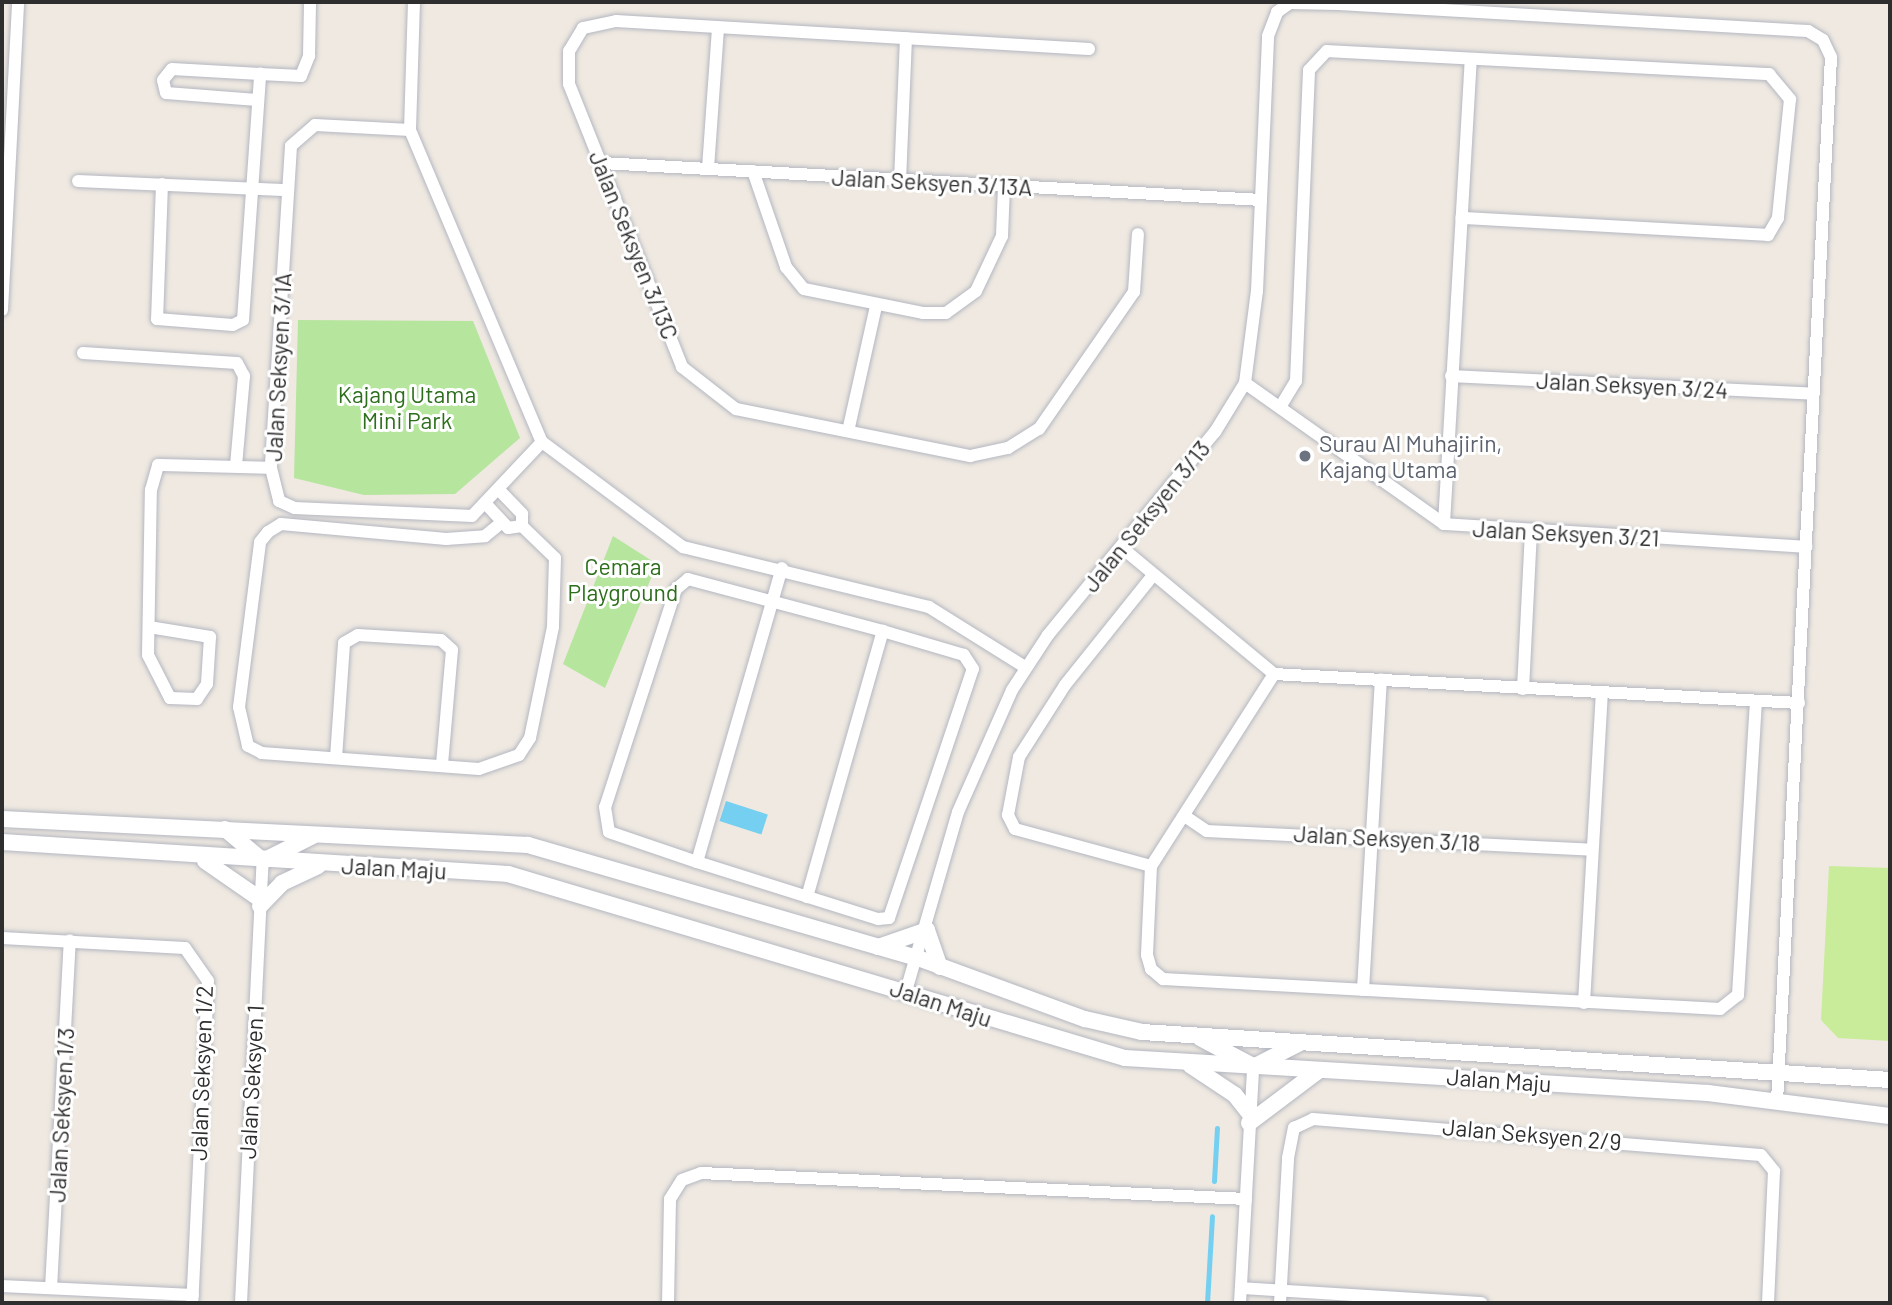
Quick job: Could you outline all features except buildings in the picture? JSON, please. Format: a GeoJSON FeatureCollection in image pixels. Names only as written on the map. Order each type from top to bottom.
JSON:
{"type":"FeatureCollection","features":[{"type":"Feature","properties":{"kind":"street"},"geometry":{"type":"LineString","coordinates":[[2,310],[6,161],[18,2]]}},
{"type":"Feature","properties":{"kind":"street"},"geometry":{"type":"LineString","coordinates":[[257,100],[166,93],[163,80],[172,69],[301,76],[309,56],[310,2]]}},
{"type":"Feature","properties":{"kind":"street"},"geometry":{"type":"LineString","coordinates":[[414,2],[410,130],[542,442],[683,547],[782,568],[929,607],[1025,667]]}},
{"type":"Feature","properties":{"kind":"street","name":"Jalan Seksyen 3/13"},"geometry":{"type":"LineString","coordinates":[[906,991],[927,930],[958,812],[987,736],[1025,667],[1216,432],[1245,383],[1261,200],[1268,36],[1277,12],[1290,3],[1808,31],[1823,40],[1831,57],[1814,394]]}},
{"type":"Feature","properties":{"kind":"street","name":"Jalan Seksyen 3/13C"},"geometry":{"type":"LineString","coordinates":[[1089,49],[616,21],[583,29],[569,51],[569,84],[682,367],[736,409],[849,427],[970,456],[1009,449],[1039,429],[1134,292],[1138,234]]}},
{"type":"Feature","properties":{"kind":"street"},"geometry":{"type":"LineString","coordinates":[[708,168],[718,27]]}},
{"type":"Feature","properties":{"kind":"street"},"geometry":{"type":"LineString","coordinates":[[900,181],[906,38]]}},
{"type":"Feature","properties":{"kind":"street"},"geometry":{"type":"LineString","coordinates":[[1282,404],[1296,381],[1309,70],[1327,51],[1769,74],[1790,99],[1778,218],[1768,235],[1461,218]]}},
{"type":"Feature","properties":{"kind":"street"},"geometry":{"type":"LineString","coordinates":[[1444,524],[1471,60]]}},
{"type":"Feature","properties":{"kind":"street"},"geometry":{"type":"LineString","coordinates":[[162,184],[153,312],[157,319],[233,324],[246,309],[260,74]]}},
{"type":"Feature","properties":{"kind":"street","name":"Jalan Seksyen 3/1A"},"geometry":{"type":"LineString","coordinates":[[410,130],[315,125],[291,146],[271,468],[279,501],[295,509],[472,516],[500,491],[542,442]]}},
{"type":"Feature","properties":{"kind":"street","name":"Jalan Seksyen 3/13A"},"geometry":{"type":"LineString","coordinates":[[602,163],[1261,200]]}},
{"type":"Feature","properties":{"kind":"street"},"geometry":{"type":"LineString","coordinates":[[753,171],[795,282],[804,289],[876,306],[946,313],[976,292],[1002,236],[1004,186]]}},
{"type":"Feature","properties":{"kind":"street"},"geometry":{"type":"LineString","coordinates":[[78,181],[288,190]]}},
{"type":"Feature","properties":{"kind":"street"},"geometry":{"type":"LineString","coordinates":[[849,427],[876,306]]}},
{"type":"Feature","properties":{"kind":"street"},"geometry":{"type":"LineString","coordinates":[[83,354],[237,363],[244,376],[236,466]]}},
{"type":"Feature","properties":{"kind":"street","name":"Jalan Seksyen 3/24"},"geometry":{"type":"LineString","coordinates":[[1451,376],[1814,394]]}},
{"type":"Feature","properties":{"kind":"street","name":"Jalan Seksyen 3/21"},"geometry":{"type":"LineString","coordinates":[[1245,383],[1282,404],[1444,524],[1531,532],[1806,547]]}},
{"type":"Feature","properties":{"kind":"street"},"geometry":{"type":"LineString","coordinates":[[1777,1102],[1814,394]]}},
{"type":"Feature","properties":{"kind":"street"},"geometry":{"type":"LineString","coordinates":[[149,627],[210,637],[207,684],[197,699],[170,698],[148,655],[151,490],[158,464],[271,468]]}},
{"type":"Feature","properties":{"kind":"street"},"geometry":{"type":"LineString","coordinates":[[500,491],[522,514],[522,526]]}},
{"type":"Feature","properties":{"kind":"street"},"geometry":{"type":"LineString","coordinates":[[485,503],[502,522],[522,526],[555,558],[553,627],[530,737],[503,765],[442,765],[262,753],[241,734],[260,542],[281,524],[446,539],[485,536],[502,522]]}},
{"type":"Feature","properties":{"kind":"street"},"geometry":{"type":"LineString","coordinates":[[1523,689],[1531,532]]}},
{"type":"Feature","properties":{"kind":"street"},"geometry":{"type":"LineString","coordinates":[[1121,547],[1274,674],[1799,703]]}},
{"type":"Feature","properties":{"kind":"street"},"geometry":{"type":"LineString","coordinates":[[697,862],[782,568]]}},
{"type":"Feature","properties":{"kind":"street"},"geometry":{"type":"LineString","coordinates":[[1151,866],[1015,829],[1008,815],[1019,757],[1065,685],[1153,575]]}},
{"type":"Feature","properties":{"kind":"street"},"geometry":{"type":"LineString","coordinates":[[688,579],[772,603],[964,655],[973,669],[889,918],[807,897],[609,832],[605,807],[676,589],[688,579]]}},
{"type":"Feature","properties":{"kind":"street"},"geometry":{"type":"LineString","coordinates":[[807,897],[883,631]]}},
{"type":"Feature","properties":{"kind":"street"},"geometry":{"type":"LineString","coordinates":[[336,758],[344,643],[358,635],[441,640],[452,650],[442,765]]}},
{"type":"Feature","properties":{"kind":"street"},"geometry":{"type":"LineString","coordinates":[[1274,674],[1186,817],[1151,866],[1147,955],[1151,970],[1163,979],[1720,1009],[1738,995],[1756,702]]}},
{"type":"Feature","properties":{"kind":"street"},"geometry":{"type":"LineString","coordinates":[[1363,990],[1381,680]]}},
{"type":"Feature","properties":{"kind":"street"},"geometry":{"type":"LineString","coordinates":[[1584,1003],[1602,694]]}},
{"type":"Feature","properties":{"kind":"street"},"geometry":{"type":"LineString","coordinates":[[2,805],[9,820]]}},
{"type":"Feature","properties":{"kind":"street","name":"Jalan Seksyen 3/18"},"geometry":{"type":"LineString","coordinates":[[1186,817],[1208,831],[1372,837],[1592,850]]}},
{"type":"Feature","properties":{"kind":"street","name":"Jalan Maju"},"geometry":{"type":"LineString","coordinates":[[9,820],[322,832],[527,845],[918,958],[1103,1024],[1192,1034],[1890,1080]]}},
{"type":"Feature","properties":{"kind":"street"},"geometry":{"type":"LineString","coordinates":[[225,828],[263,861],[322,832]]}},
{"type":"Feature","properties":{"kind":"street","name":"Jalan Maju"},"geometry":{"type":"LineString","coordinates":[[2,842],[198,857],[521,876],[906,991],[1074,1048],[1185,1063],[1777,1102],[1890,1116]]}},
{"type":"Feature","properties":{"kind":"street"},"geometry":{"type":"LineString","coordinates":[[198,857],[260,903],[282,883],[323,864]]}},
{"type":"Feature","properties":{"kind":"street","name":"Jalan Seksyen 1"},"geometry":{"type":"LineString","coordinates":[[242,1303],[263,861]]}},
{"type":"Feature","properties":{"kind":"street"},"geometry":{"type":"LineString","coordinates":[[878,947],[927,930],[940,967]]}},
{"type":"Feature","properties":{"kind":"street","name":"Jalan Seksyen 1/2"},"geometry":{"type":"LineString","coordinates":[[2,938],[185,948],[208,981],[192,1299]]}},
{"type":"Feature","properties":{"kind":"street","name":"Jalan Seksyen 1/3"},"geometry":{"type":"LineString","coordinates":[[51,1288],[70,942]]}},
{"type":"Feature","properties":{"kind":"street"},"geometry":{"type":"LineString","coordinates":[[1192,1034],[1253,1067]]}},
{"type":"Feature","properties":{"kind":"street"},"geometry":{"type":"LineString","coordinates":[[1253,1067],[1309,1041]]}},
{"type":"Feature","properties":{"kind":"street"},"geometry":{"type":"LineString","coordinates":[[1185,1063],[1235,1095],[1250,1119]]}},
{"type":"Feature","properties":{"kind":"street"},"geometry":{"type":"LineString","coordinates":[[1240,1303],[1253,1067]]}},
{"type":"Feature","properties":{"kind":"street"},"geometry":{"type":"LineString","coordinates":[[1250,1119],[1318,1071]]}},
{"type":"Feature","properties":{"kind":"street","name":"Jalan Seksyen 2/9"},"geometry":{"type":"LineString","coordinates":[[1280,1297],[1294,1128],[1313,1119],[1529,1133],[1745,1152],[1768,1163],[1774,1171],[1768,1303]]}},
{"type":"Feature","properties":{"kind":"street"},"geometry":{"type":"LineString","coordinates":[[668,1303],[670,1199],[682,1180],[701,1172],[1246,1199]]}},
{"type":"Feature","properties":{"kind":"street"},"geometry":{"type":"LineString","coordinates":[[2,1286],[192,1299]]}},
{"type":"Feature","properties":{"kind":"street"},"geometry":{"type":"LineString","coordinates":[[1241,1288],[1280,1297],[1482,1303]]}},
{"type":"Feature","properties":{"kind":"green space","name":"Kajang Utama Mini Park"},"geometry":{"type":"Polygon","coordinates":[[[298,320],[473,321],[520,438],[455,494],[364,495],[294,478],[298,320]]]}},
{"type":"Feature","properties":{"kind":"green space","name":"Cemara Playground"},"geometry":{"type":"Polygon","coordinates":[[[613,536],[657,564],[605,688],[563,664],[613,536]]]}},
{"type":"Feature","properties":{"kind":"green space"},"geometry":{"type":"Polygon","coordinates":[[[1829,866],[1890,868],[1890,1041],[1838,1038],[1821,1020],[1829,866]]]}},
{"type":"Feature","properties":{"kind":"water"},"geometry":{"type":"Polygon","coordinates":[[[726,801],[768,815],[761,835],[720,821],[726,801]]]}},
{"type":"Feature","properties":{"kind":"waterway"},"geometry":{"type":"LineString","coordinates":[[1214,1181],[1217,1128]]}},
{"type":"Feature","properties":{"kind":"waterway"},"geometry":{"type":"LineString","coordinates":[[1207,1303],[1212,1216]]}},
{"type":"Feature","properties":{"kind":"place","name":"Surau Al Muhajirin, Kajang Utama"},"geometry":{"type":"Point","coordinates":[1305,456]}}]}
